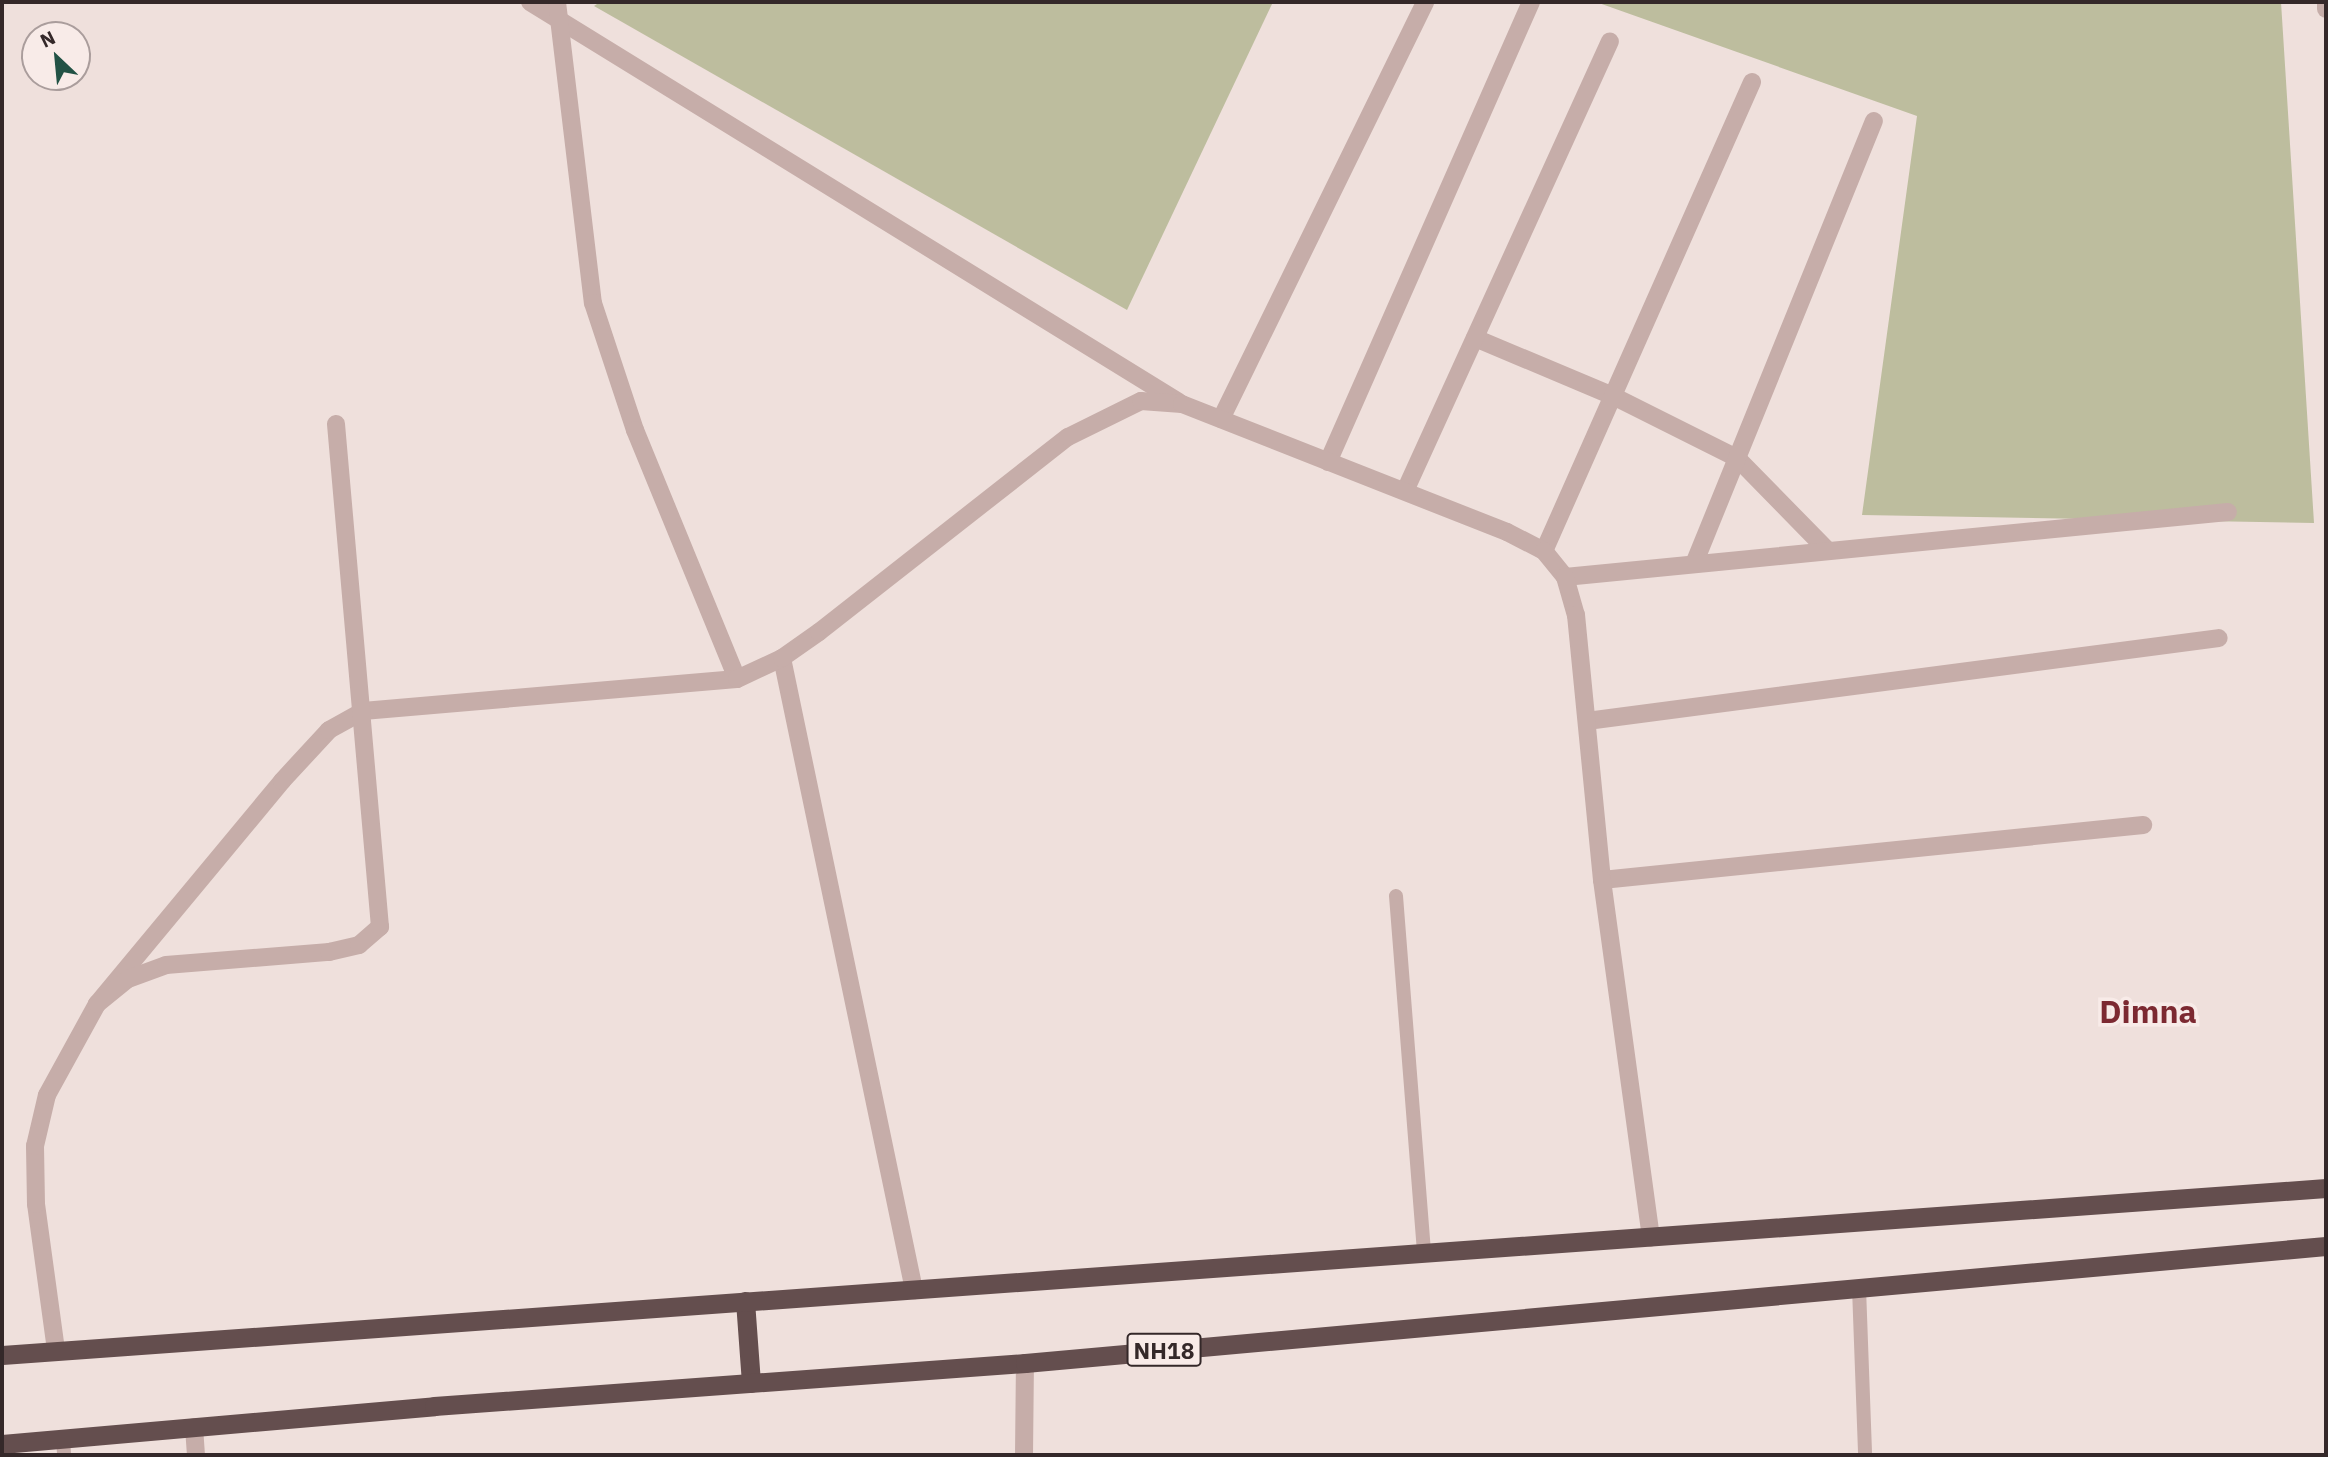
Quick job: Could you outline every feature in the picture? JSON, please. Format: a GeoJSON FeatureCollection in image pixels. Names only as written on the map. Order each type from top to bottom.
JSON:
{"type":"FeatureCollection","features":[{"type":"Feature","properties":{"kind":"highway"},"geometry":{"type":"LineString","coordinates":[[2,1355],[2326,1188]]}},
{"type":"Feature","properties":{"kind":"highway","name":"NH18"},"geometry":{"type":"LineString","coordinates":[[2,1444],[64,1447],[194,1427],[1025,1363],[2326,1246]]}},
{"type":"Feature","properties":{"kind":"highway"},"geometry":{"type":"LineString","coordinates":[[745,1301],[751,1383]]}},
{"type":"Feature","properties":{"kind":"street"},"geometry":{"type":"LineString","coordinates":[[530,2],[558,11],[1181,404],[1405,491],[1544,551],[1565,577],[1576,615],[1602,880],[1651,1238]]}},
{"type":"Feature","properties":{"kind":"street"},"geometry":{"type":"LineString","coordinates":[[1221,419],[1425,2]]}},
{"type":"Feature","properties":{"kind":"street"},"geometry":{"type":"LineString","coordinates":[[1328,462],[1531,2]]}},
{"type":"Feature","properties":{"kind":"street"},"geometry":{"type":"LineString","coordinates":[[2326,2],[2326,9]]}},
{"type":"Feature","properties":{"kind":"street"},"geometry":{"type":"LineString","coordinates":[[558,11],[593,303],[635,430],[737,678]]}},
{"type":"Feature","properties":{"kind":"street"},"geometry":{"type":"LineString","coordinates":[[1405,491],[1610,42]]}},
{"type":"Feature","properties":{"kind":"street"},"geometry":{"type":"LineString","coordinates":[[1544,551],[1752,82]]}},
{"type":"Feature","properties":{"kind":"street"},"geometry":{"type":"LineString","coordinates":[[1694,564],[1874,121]]}},
{"type":"Feature","properties":{"kind":"street"},"geometry":{"type":"LineString","coordinates":[[1475,338],[1613,396],[1737,458],[1828,551]]}},
{"type":"Feature","properties":{"kind":"street"},"geometry":{"type":"LineString","coordinates":[[56,1350],[36,1205],[35,1146],[47,1095],[97,1004],[282,781],[330,730],[363,711],[737,678],[782,658],[1068,437],[1141,401],[1181,404]]}},
{"type":"Feature","properties":{"kind":"street"},"geometry":{"type":"LineString","coordinates":[[97,1004],[128,979],[166,965],[329,952],[359,945],[380,927],[336,424]]}},
{"type":"Feature","properties":{"kind":"street"},"geometry":{"type":"LineString","coordinates":[[1565,577],[2228,512]]}},
{"type":"Feature","properties":{"kind":"street"},"geometry":{"type":"LineString","coordinates":[[1587,721],[2219,638]]}},
{"type":"Feature","properties":{"kind":"street"},"geometry":{"type":"LineString","coordinates":[[782,658],[914,1290]]}},
{"type":"Feature","properties":{"kind":"street"},"geometry":{"type":"LineString","coordinates":[[1602,880],[2143,825]]}},
{"type":"Feature","properties":{"kind":"street"},"geometry":{"type":"LineString","coordinates":[[1024,1455],[1025,1363]]}},
{"type":"Feature","properties":{"kind":"street"},"geometry":{"type":"LineString","coordinates":[[194,1427],[196,1455]]}},
{"type":"Feature","properties":{"kind":"lane"},"geometry":{"type":"LineString","coordinates":[[1396,896],[1424,1254]]}},
{"type":"Feature","properties":{"kind":"lane"},"geometry":{"type":"LineString","coordinates":[[1859,1288],[1865,1455]]}},
{"type":"Feature","properties":{"kind":"green space"},"geometry":{"type":"Polygon","coordinates":[[[600,2],[1273,2],[1127,310],[594,6],[600,2]]]}},
{"type":"Feature","properties":{"kind":"green space"},"geometry":{"type":"Polygon","coordinates":[[[1596,2],[2281,2],[2314,523],[1862,515],[1917,116],[1596,2]]]}},
{"type":"Feature","properties":{"kind":"district","name":"Dimna"},"geometry":{"type":"Point","coordinates":[2148,1011]}}]}
